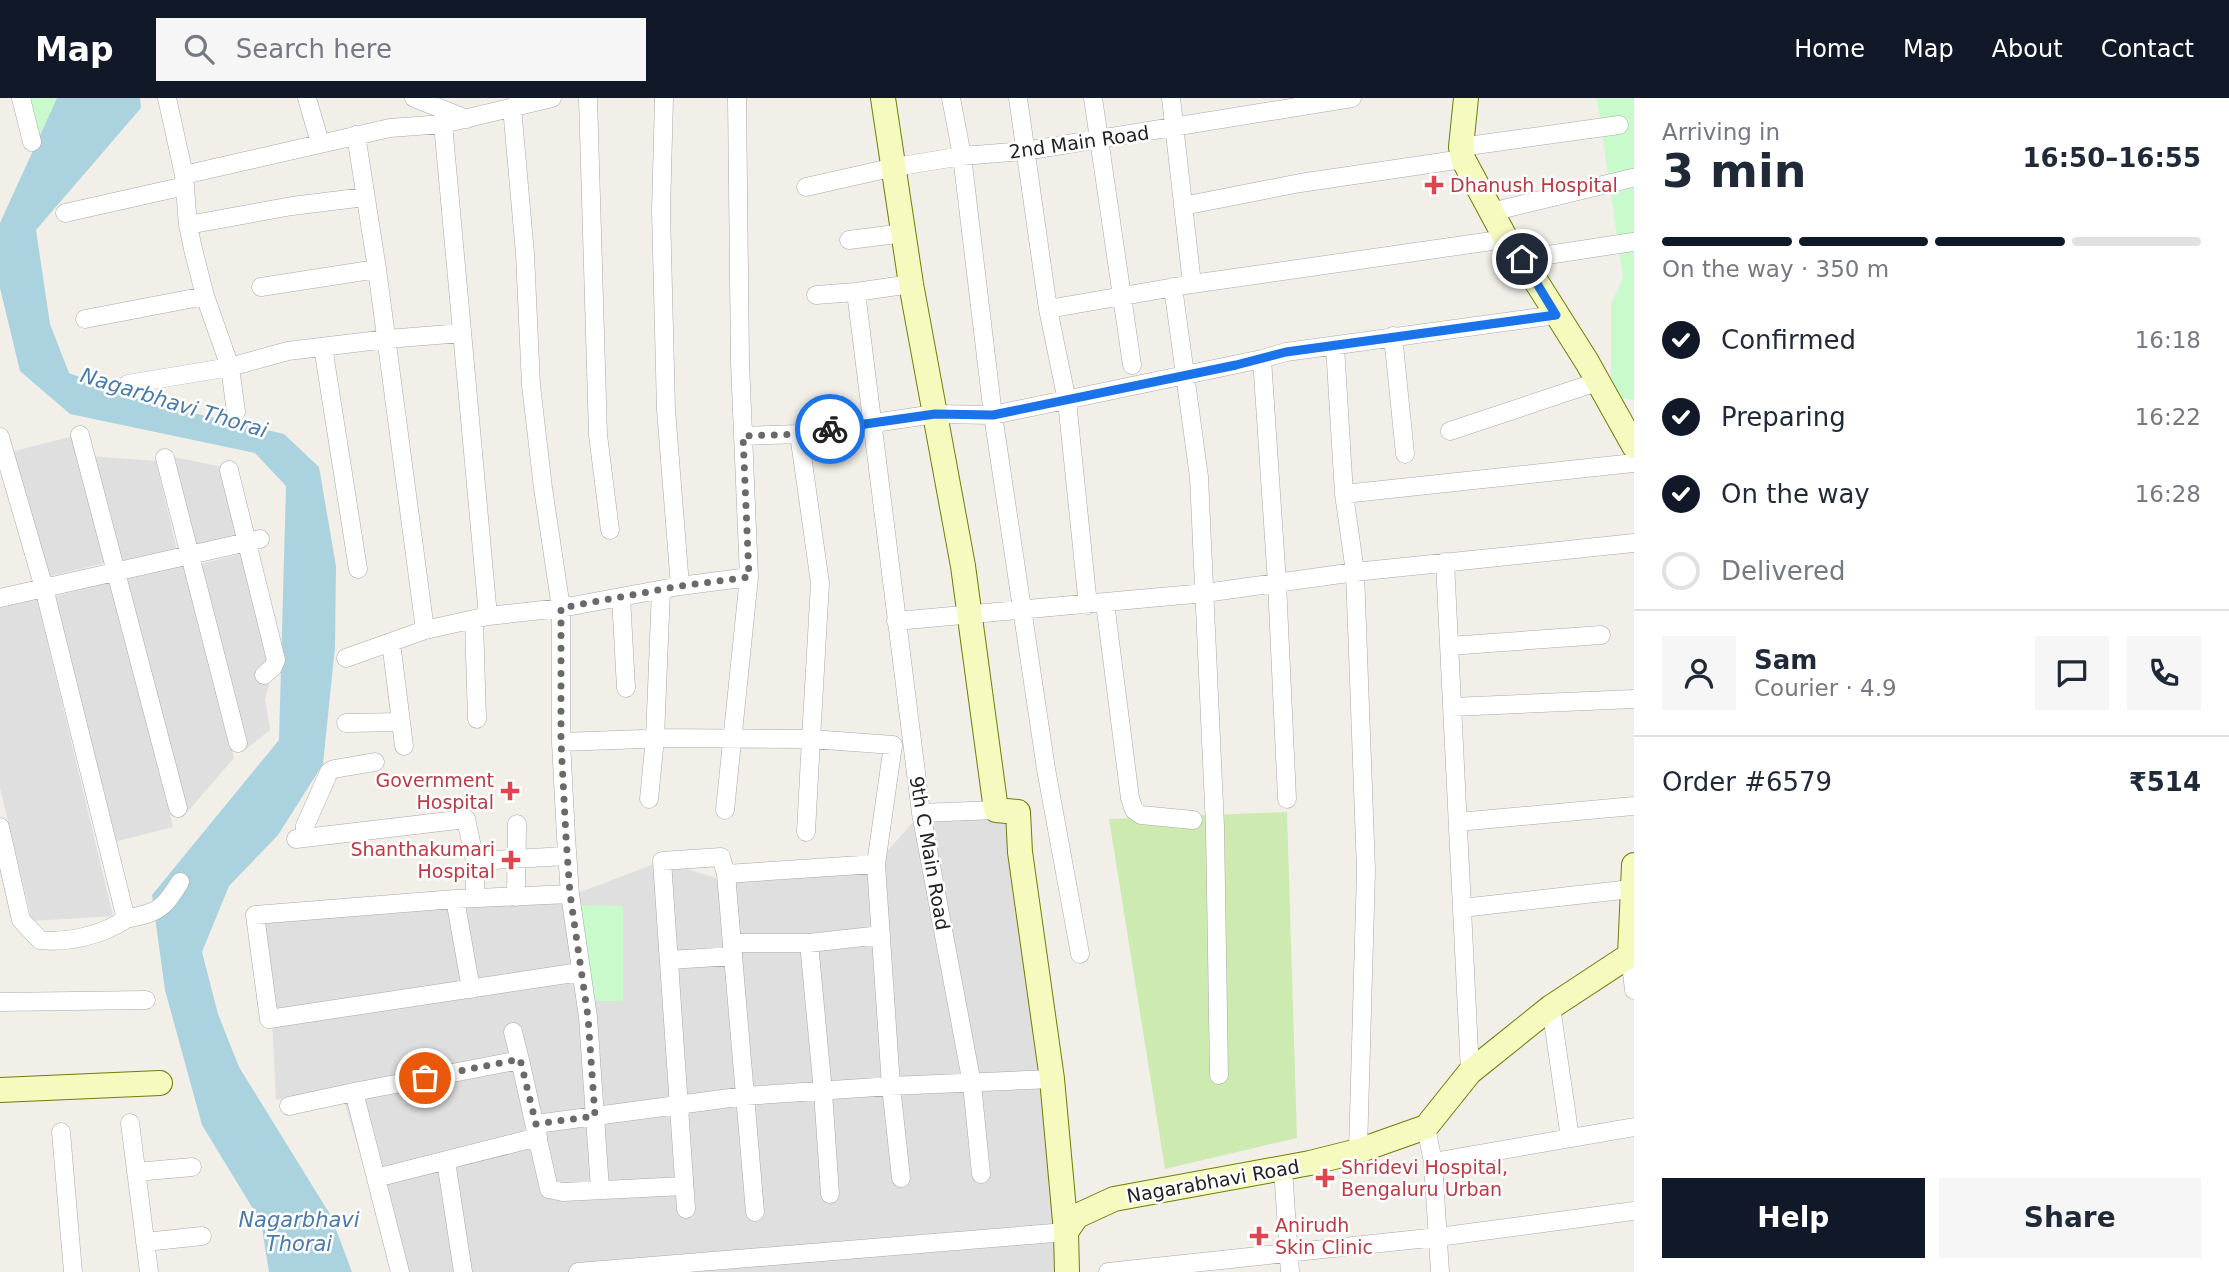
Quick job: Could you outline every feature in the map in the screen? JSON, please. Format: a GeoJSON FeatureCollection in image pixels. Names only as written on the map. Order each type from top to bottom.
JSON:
{"type":"FeatureCollection","features":[{"type":"Feature","properties":{"kind":"street"},"geometry":{"type":"LineString","coordinates":[[21,98],[32,142]]}},
{"type":"Feature","properties":{"kind":"street"},"geometry":{"type":"LineString","coordinates":[[167,98],[185,180],[188,225],[205,296],[230,367],[236,412]]}},
{"type":"Feature","properties":{"kind":"street"},"geometry":{"type":"LineString","coordinates":[[307,98],[320,143]]}},
{"type":"Feature","properties":{"kind":"street"},"geometry":{"type":"LineString","coordinates":[[414,98],[467,119]]}},
{"type":"Feature","properties":{"kind":"street"},"geometry":{"type":"LineString","coordinates":[[65,213],[320,143],[390,128],[443,124],[552,98]]}},
{"type":"Feature","properties":{"kind":"street"},"geometry":{"type":"LineString","coordinates":[[588,98],[598,435],[610,530]]}},
{"type":"Feature","properties":{"kind":"street"},"geometry":{"type":"LineString","coordinates":[[663,98],[661,211],[666,410],[680,586]]}},
{"type":"Feature","properties":{"kind":"street"},"geometry":{"type":"LineString","coordinates":[[725,810],[749,577],[743,436],[737,98]]}},
{"type":"Feature","properties":{"kind":"street"},"geometry":{"type":"LineString","coordinates":[[883,98],[911,284],[970,615],[996,810]]}},
{"type":"Feature","properties":{"kind":"street"},"geometry":{"type":"LineString","coordinates":[[951,98],[962,156],[993,415],[1046,769],[1080,954]]}},
{"type":"Feature","properties":{"kind":"street"},"geometry":{"type":"LineString","coordinates":[[1018,98],[1048,309],[1067,401],[1096,604],[1130,798],[1134,810],[1141,815],[1193,820]]}},
{"type":"Feature","properties":{"kind":"street"},"geometry":{"type":"LineString","coordinates":[[1093,98],[1132,365]]}},
{"type":"Feature","properties":{"kind":"street"},"geometry":{"type":"LineString","coordinates":[[1171,98],[1192,284]]}},
{"type":"Feature","properties":{"kind":"street","name":"2nd Main Road"},"geometry":{"type":"LineString","coordinates":[[806,187],[895,167],[962,156],[1025,151],[1352,98]]}},
{"type":"Feature","properties":{"kind":"street"},"geometry":{"type":"LineString","coordinates":[[1466,98],[1462,153],[1506,239],[1522,259],[1587,362],[1634,446]]}},
{"type":"Feature","properties":{"kind":"street"},"geometry":{"type":"LineString","coordinates":[[512,107],[525,254],[531,385],[561,608],[561,742],[567,856],[580,972],[588,1017],[600,1189]]}},
{"type":"Feature","properties":{"kind":"street"},"geometry":{"type":"LineString","coordinates":[[443,124],[462,333],[481,619],[477,719]]}},
{"type":"Feature","properties":{"kind":"street"},"geometry":{"type":"LineString","coordinates":[[1183,206],[1619,125]]}},
{"type":"Feature","properties":{"kind":"street"},"geometry":{"type":"LineString","coordinates":[[356,135],[387,339],[425,630]]}},
{"type":"Feature","properties":{"kind":"street"},"geometry":{"type":"LineString","coordinates":[[1491,212],[1632,178]]}},
{"type":"Feature","properties":{"kind":"street"},"geometry":{"type":"LineString","coordinates":[[188,225],[292,206],[365,197]]}},
{"type":"Feature","properties":{"kind":"street"},"geometry":{"type":"LineString","coordinates":[[849,240],[904,233]]}},
{"type":"Feature","properties":{"kind":"street"},"geometry":{"type":"LineString","coordinates":[[1048,309],[1192,284],[1506,239]]}},
{"type":"Feature","properties":{"kind":"street"},"geometry":{"type":"LineString","coordinates":[[1522,259],[1633,242]]}},
{"type":"Feature","properties":{"kind":"street"},"geometry":{"type":"LineString","coordinates":[[261,287],[377,269]]}},
{"type":"Feature","properties":{"kind":"street"},"geometry":{"type":"LineString","coordinates":[[817,295],[911,284]]}},
{"type":"Feature","properties":{"kind":"street"},"geometry":{"type":"LineString","coordinates":[[1173,287],[1199,477],[1215,827],[1219,1074]]}},
{"type":"Feature","properties":{"kind":"street","name":"9th C Main Road"},"geometry":{"type":"LineString","coordinates":[[856,292],[922,813],[972,1084],[981,1174]]}},
{"type":"Feature","properties":{"kind":"street"},"geometry":{"type":"LineString","coordinates":[[85,319],[205,296]]}},
{"type":"Feature","properties":{"kind":"street"},"geometry":{"type":"LineString","coordinates":[[743,436],[799,434],[935,414],[993,415],[1185,376],[1286,352],[1556,315]]}},
{"type":"Feature","properties":{"kind":"street"},"geometry":{"type":"LineString","coordinates":[[128,384],[230,367],[288,352],[387,339],[462,333]]}},
{"type":"Feature","properties":{"kind":"street"},"geometry":{"type":"LineString","coordinates":[[1393,336],[1405,454]]}},
{"type":"Feature","properties":{"kind":"street"},"geometry":{"type":"LineString","coordinates":[[1335,346],[1344,494],[1355,572],[1366,870],[1358,1151]]}},
{"type":"Feature","properties":{"kind":"street"},"geometry":{"type":"LineString","coordinates":[[323,347],[358,569]]}},
{"type":"Feature","properties":{"kind":"street"},"geometry":{"type":"LineString","coordinates":[[1262,359],[1277,583],[1287,799]]}},
{"type":"Feature","properties":{"kind":"street"},"geometry":{"type":"LineString","coordinates":[[1450,431],[1597,382]]}},
{"type":"Feature","properties":{"kind":"street"},"geometry":{"type":"LineString","coordinates":[[799,434],[820,583],[806,832]]}},
{"type":"Feature","properties":{"kind":"street"},"geometry":{"type":"LineString","coordinates":[[80,435],[178,808]]}},
{"type":"Feature","properties":{"kind":"street"},"geometry":{"type":"LineString","coordinates":[[0,437],[44,588],[126,919]]}},
{"type":"Feature","properties":{"kind":"street"},"geometry":{"type":"LineString","coordinates":[[164,458],[238,743]]}},
{"type":"Feature","properties":{"kind":"street"},"geometry":{"type":"LineString","coordinates":[[1344,494],[1634,463]]}},
{"type":"Feature","properties":{"kind":"street"},"geometry":{"type":"LineString","coordinates":[[229,470],[254,540],[276,660],[264,675]]}},
{"type":"Feature","properties":{"kind":"street"},"geometry":{"type":"LineString","coordinates":[[0,598],[254,540]]}},
{"type":"Feature","properties":{"kind":"street"},"geometry":{"type":"LineString","coordinates":[[896,621],[1205,593],[1355,572],[1634,543]]}},
{"type":"Feature","properties":{"kind":"street"},"geometry":{"type":"LineString","coordinates":[[1445,562],[1470,1072]]}},
{"type":"Feature","properties":{"kind":"street"},"geometry":{"type":"LineString","coordinates":[[346,658],[425,630],[680,586],[749,577]]}},
{"type":"Feature","properties":{"kind":"street"},"geometry":{"type":"LineString","coordinates":[[649,799],[649,738],[661,590]]}},
{"type":"Feature","properties":{"kind":"street"},"geometry":{"type":"LineString","coordinates":[[621,597],[626,688]]}},
{"type":"Feature","properties":{"kind":"street"},"geometry":{"type":"LineString","coordinates":[[1449,646],[1601,635]]}},
{"type":"Feature","properties":{"kind":"street"},"geometry":{"type":"LineString","coordinates":[[391,642],[404,746]]}},
{"type":"Feature","properties":{"kind":"street"},"geometry":{"type":"LineString","coordinates":[[1452,708],[1634,699]]}},
{"type":"Feature","properties":{"kind":"street"},"geometry":{"type":"LineString","coordinates":[[346,723],[401,722]]}},
{"type":"Feature","properties":{"kind":"street"},"geometry":{"type":"LineString","coordinates":[[561,742],[649,738],[811,739],[893,745],[912,737]]}},
{"type":"Feature","properties":{"kind":"street"},"geometry":{"type":"LineString","coordinates":[[893,745],[876,864],[891,1086],[901,1178]]}},
{"type":"Feature","properties":{"kind":"street"},"geometry":{"type":"LineString","coordinates":[[375,762],[329,772],[300,838],[466,819],[475,861],[475,898]]}},
{"type":"Feature","properties":{"kind":"street"},"geometry":{"type":"LineString","coordinates":[[1458,822],[1634,806]]}},
{"type":"Feature","properties":{"kind":"street"},"geometry":{"type":"LineString","coordinates":[[922,813],[1018,811],[1020,852],[1052,1079],[1067,1272]]}},
{"type":"Feature","properties":{"kind":"street"},"geometry":{"type":"LineString","coordinates":[[516,897],[517,824]]}},
{"type":"Feature","properties":{"kind":"street"},"geometry":{"type":"LineString","coordinates":[[0,827],[21,920],[40,940],[58,942],[98,932],[126,919],[158,910],[169,901],[180,883]]}},
{"type":"Feature","properties":{"kind":"street"},"geometry":{"type":"LineString","coordinates":[[475,861],[567,856]]}},
{"type":"Feature","properties":{"kind":"street"},"geometry":{"type":"LineString","coordinates":[[686,1209],[662,862],[721,857],[726,874],[755,1212]]}},
{"type":"Feature","properties":{"kind":"street"},"geometry":{"type":"LineString","coordinates":[[726,874],[876,864]]}},
{"type":"Feature","properties":{"kind":"street"},"geometry":{"type":"LineString","coordinates":[[1462,908],[1633,877],[1630,955],[1634,990]]}},
{"type":"Feature","properties":{"kind":"street"},"geometry":{"type":"LineString","coordinates":[[570,894],[455,898],[255,915],[269,1019],[580,972]]}},
{"type":"Feature","properties":{"kind":"street"},"geometry":{"type":"LineString","coordinates":[[455,898],[471,989]]}},
{"type":"Feature","properties":{"kind":"street"},"geometry":{"type":"LineString","coordinates":[[669,960],[732,950],[881,935]]}},
{"type":"Feature","properties":{"kind":"street"},"geometry":{"type":"LineString","coordinates":[[809,943],[824,1092],[830,1194]]}},
{"type":"Feature","properties":{"kind":"street"},"geometry":{"type":"LineString","coordinates":[[1440,1272],[1433,1161],[1426,1127],[1470,1072],[1551,1007],[1630,955]]}},
{"type":"Feature","properties":{"kind":"street"},"geometry":{"type":"LineString","coordinates":[[0,1002],[146,1000]]}},
{"type":"Feature","properties":{"kind":"street"},"geometry":{"type":"LineString","coordinates":[[1551,1007],[1570,1138]]}},
{"type":"Feature","properties":{"kind":"street"},"geometry":{"type":"LineString","coordinates":[[513,1031],[537,1131],[545,1182],[549,1189],[563,1192],[684,1186]]}},
{"type":"Feature","properties":{"kind":"street"},"geometry":{"type":"LineString","coordinates":[[289,1106],[520,1059]]}},
{"type":"Feature","properties":{"kind":"street"},"geometry":{"type":"LineString","coordinates":[[376,1178],[446,1161],[537,1131],[595,1116],[744,1096],[1052,1079]]}},
{"type":"Feature","properties":{"kind":"street"},"geometry":{"type":"LineString","coordinates":[[0,1090],[160,1083]]}},
{"type":"Feature","properties":{"kind":"street"},"geometry":{"type":"LineString","coordinates":[[354,1092],[400,1272]]}},
{"type":"Feature","properties":{"kind":"street"},"geometry":{"type":"LineString","coordinates":[[130,1123],[149,1272]]}},
{"type":"Feature","properties":{"kind":"street","name":"Nagarabhavi Road"},"geometry":{"type":"LineString","coordinates":[[1066,1233],[1077,1216],[1114,1199],[1283,1169],[1358,1151],[1426,1127]]}},
{"type":"Feature","properties":{"kind":"street"},"geometry":{"type":"LineString","coordinates":[[1433,1161],[1634,1127]]}},
{"type":"Feature","properties":{"kind":"street"},"geometry":{"type":"LineString","coordinates":[[61,1132],[74,1272]]}},
{"type":"Feature","properties":{"kind":"street"},"geometry":{"type":"LineString","coordinates":[[446,1161],[463,1272]]}},
{"type":"Feature","properties":{"kind":"street"},"geometry":{"type":"LineString","coordinates":[[136,1172],[192,1167]]}},
{"type":"Feature","properties":{"kind":"street"},"geometry":{"type":"LineString","coordinates":[[1283,1169],[1290,1272]]}},
{"type":"Feature","properties":{"kind":"street"},"geometry":{"type":"LineString","coordinates":[[1108,1272],[1438,1237],[1634,1211]]}},
{"type":"Feature","properties":{"kind":"street"},"geometry":{"type":"LineString","coordinates":[[578,1272],[764,1264],[1066,1233]]}},
{"type":"Feature","properties":{"kind":"street"},"geometry":{"type":"LineString","coordinates":[[145,1242],[202,1236]]}},
{"type":"Feature","properties":{"kind":"shaded area"},"geometry":{"type":"Polygon","coordinates":[[[73,436],[105,563],[43,578],[11,452],[73,436]]]}},
{"type":"Feature","properties":{"kind":"shaded area"},"geometry":{"type":"Polygon","coordinates":[[[89,456],[156,461],[178,555],[118,568],[89,456]]]}},
{"type":"Feature","properties":{"kind":"shaded area"},"geometry":{"type":"Polygon","coordinates":[[[169,456],[223,467],[241,536],[193,549],[169,456]]]}},
{"type":"Feature","properties":{"kind":"shaded area"},"geometry":{"type":"Polygon","coordinates":[[[243,553],[273,670],[265,699],[270,730],[245,750],[197,565],[243,553]]]}},
{"type":"Feature","properties":{"kind":"shaded area"},"geometry":{"type":"Polygon","coordinates":[[[185,565],[234,758],[183,817],[123,580],[185,565]]]}},
{"type":"Feature","properties":{"kind":"shaded area"},"geometry":{"type":"Polygon","coordinates":[[[110,582],[173,827],[110,843],[48,598],[110,582]]]}},
{"type":"Feature","properties":{"kind":"shaded area"},"geometry":{"type":"Polygon","coordinates":[[[37,599],[113,916],[32,921],[0,788],[0,608],[37,599]]]}},
{"type":"Feature","properties":{"kind":"shaded area"},"geometry":{"type":"Polygon","coordinates":[[[1018,812],[1067,1272],[397,1272],[340,1089],[276,1100],[272,1018],[259,917],[570,896],[662,861],[728,882],[876,864],[921,813],[1018,812]]]}},
{"type":"Feature","properties":{"kind":"green space"},"geometry":{"type":"Polygon","coordinates":[[[28,98],[57,98],[39,137],[28,98]]]}},
{"type":"Feature","properties":{"kind":"green space"},"geometry":{"type":"Polygon","coordinates":[[[1597,98],[1634,98],[1634,400],[1611,396],[1611,304],[1623,278],[1597,98]]]}},
{"type":"Feature","properties":{"kind":"green space"},"geometry":{"type":"Polygon","coordinates":[[[1287,812],[1297,1138],[1165,1169],[1109,819],[1287,812]]]}},
{"type":"Feature","properties":{"kind":"green space"},"geometry":{"type":"Polygon","coordinates":[[[575,905],[623,906],[623,1001],[574,1001],[580,972],[575,905]]]}},
{"type":"Feature","properties":{"kind":"water","name":"Nagarbhavi Thorai"},"geometry":{"type":"Polygon","coordinates":[[[57,98],[140,98],[141,108],[36,230],[50,324],[69,373],[146,402],[284,434],[319,467],[336,566],[335,647],[323,764],[278,835],[229,886],[202,952],[218,1014],[239,1067],[331,1216],[352,1272],[269,1272],[261,1222],[202,1125],[165,990],[152,895],[279,740],[286,486],[255,453],[70,414],[20,371],[0,288],[0,223],[57,98]]]}},
{"type":"Feature","properties":{"kind":"way so far"},"geometry":{"type":"LineString","coordinates":[[425,1078],[520,1059],[536,1124],[595,1116],[588,1017],[570,894],[566,837],[561,742],[561,608],[680,586],[749,577],[743,436],[799,434],[830,429]]}},
{"type":"Feature","properties":{"kind":"place","name":"Dhanush Hospital"},"geometry":{"type":"Point","coordinates":[1434,185]}},
{"type":"Feature","properties":{"kind":"place","name":"Government Hospital"},"geometry":{"type":"Point","coordinates":[510,791]}},
{"type":"Feature","properties":{"kind":"place","name":"Shanthakumari Hospital"},"geometry":{"type":"Point","coordinates":[511,860]}},
{"type":"Feature","properties":{"kind":"place","name":"Shridevi Hospital, Bengaluru Urban"},"geometry":{"type":"Point","coordinates":[1325,1178]}},
{"type":"Feature","properties":{"kind":"place","name":"Anirudh Skin Clinic"},"geometry":{"type":"Point","coordinates":[1259,1236]}},
{"type":"Feature","properties":{"kind":"route"},"geometry":{"type":"LineString","coordinates":[[830,429],[935,414],[993,415],[1236,365],[1286,352],[1556,315],[1522,259]]}}]}
